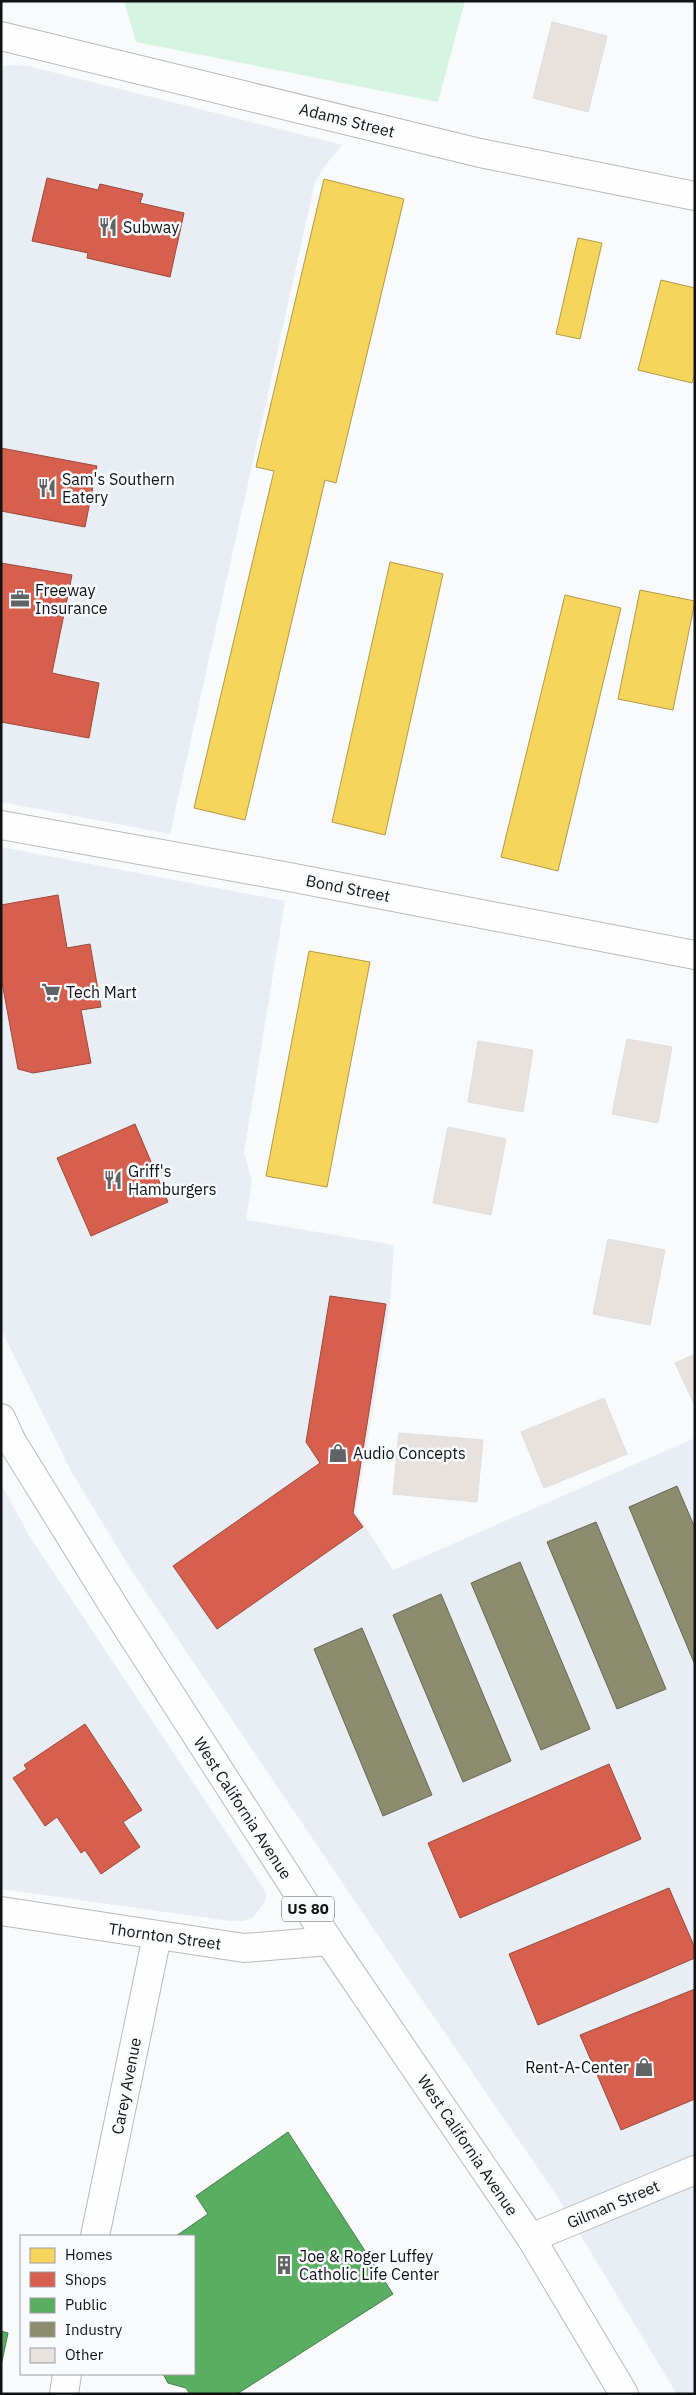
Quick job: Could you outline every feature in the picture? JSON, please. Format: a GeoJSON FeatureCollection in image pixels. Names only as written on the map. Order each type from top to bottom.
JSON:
{"type":"FeatureCollection","features":[{"type":"Feature","properties":{"kind":"street","name":"Adams Street"},"geometry":{"type":"LineString","coordinates":[[1,36],[480,153],[695,196]]}},
{"type":"Feature","properties":{"kind":"street","name":"Bond Street"},"geometry":{"type":"LineString","coordinates":[[1,825],[284,876],[695,955]]}},
{"type":"Feature","properties":{"kind":"street","name":"West California Avenue"},"geometry":{"type":"LineString","coordinates":[[1,1418],[12,1442],[118,1613],[329,1941],[531,2238],[624,2394]]}},
{"type":"Feature","properties":{"kind":"street","name":"Thornton Street"},"geometry":{"type":"LineString","coordinates":[[1,1911],[244,1948],[329,1941]]}},
{"type":"Feature","properties":{"kind":"street","name":"Carey Avenue"},"geometry":{"type":"LineString","coordinates":[[96,2235],[157,1936]]}},
{"type":"Feature","properties":{"kind":"street","name":"Gilman Street"},"geometry":{"type":"LineString","coordinates":[[531,2238],[695,2170]]}},
{"type":"Feature","properties":{"kind":"street"},"geometry":{"type":"LineString","coordinates":[[64,2394],[68,2375]]}},
{"type":"Feature","properties":{"kind":"shaded area"},"geometry":{"type":"Polygon","coordinates":[[[8,65],[28,66],[343,145],[327,163],[315,182],[170,834],[1,802],[1,67],[8,65]]]}},
{"type":"Feature","properties":{"kind":"shaded area"},"geometry":{"type":"Polygon","coordinates":[[[1,847],[285,901],[244,1153],[252,1181],[246,1220],[394,1245],[390,1303],[356,1512],[393,1570],[695,1438],[695,2394],[677,2394],[553,2190],[133,1573],[72,1473],[1,1329],[1,847]]]}},
{"type":"Feature","properties":{"kind":"shaded area"},"geometry":{"type":"Polygon","coordinates":[[[1,1484],[30,1537],[267,1894],[265,1902],[253,1917],[244,1921],[230,1921],[1,1889],[1,1484]]]}},
{"type":"Feature","properties":{"kind":"green space"},"geometry":{"type":"Polygon","coordinates":[[[124,1],[465,1],[438,102],[136,42],[124,1]]]}},
{"type":"Feature","properties":{"kind":"building: Homes"},"geometry":{"type":"Polygon","coordinates":[[[324,179],[404,199],[336,483],[325,480],[245,820],[194,808],[274,471],[256,467],[324,179]]]}},
{"type":"Feature","properties":{"kind":"building: Homes"},"geometry":{"type":"Polygon","coordinates":[[[578,238],[602,243],[580,339],[556,334],[578,238]]]}},
{"type":"Feature","properties":{"kind":"building: Homes"},"geometry":{"type":"Polygon","coordinates":[[[661,280],[695,288],[695,373],[692,383],[638,370],[661,280]]]}},
{"type":"Feature","properties":{"kind":"building: Homes"},"geometry":{"type":"Polygon","coordinates":[[[390,562],[443,574],[385,835],[332,822],[390,562]]]}},
{"type":"Feature","properties":{"kind":"building: Homes"},"geometry":{"type":"Polygon","coordinates":[[[640,590],[695,601],[673,710],[618,699],[640,590]]]}},
{"type":"Feature","properties":{"kind":"building: Homes"},"geometry":{"type":"Polygon","coordinates":[[[565,595],[621,608],[558,871],[501,857],[565,595]]]}},
{"type":"Feature","properties":{"kind":"building: Homes"},"geometry":{"type":"Polygon","coordinates":[[[309,951],[370,962],[327,1187],[266,1176],[309,951]]]}},
{"type":"Feature","properties":{"kind":"building: Shops","name":"Subway"},"geometry":{"type":"Polygon","coordinates":[[[47,178],[98,190],[100,184],[143,194],[140,203],[184,213],[170,277],[87,258],[88,253],[32,241],[47,178]]]}},
{"type":"Feature","properties":{"kind":"building: Shops","name":"Sam's Southern Eatery"},"geometry":{"type":"Polygon","coordinates":[[[1,448],[97,466],[85,527],[1,511],[1,448]]]}},
{"type":"Feature","properties":{"kind":"building: Shops"},"geometry":{"type":"Polygon","coordinates":[[[1,563],[72,575],[52,673],[99,683],[89,738],[1,722],[1,563]]]}},
{"type":"Feature","properties":{"kind":"building: Shops","name":"Tech Mart"},"geometry":{"type":"Polygon","coordinates":[[[58,895],[67,948],[90,944],[101,1007],[81,1010],[91,1063],[33,1073],[18,1069],[1,977],[1,905],[58,895]]]}},
{"type":"Feature","properties":{"kind":"building: Shops","name":"Griff's Hamburgers"},"geometry":{"type":"Polygon","coordinates":[[[135,1124],[168,1202],[91,1236],[57,1158],[135,1124]]]}},
{"type":"Feature","properties":{"kind":"building: Shops","name":"Audio Concepts"},"geometry":{"type":"Polygon","coordinates":[[[330,1296],[386,1304],[353,1513],[363,1527],[217,1629],[173,1566],[320,1463],[306,1442],[330,1296]]]}},
{"type":"Feature","properties":{"kind":"building: Shops"},"geometry":{"type":"Polygon","coordinates":[[[85,1724],[142,1810],[123,1822],[140,1847],[101,1874],[85,1850],[81,1853],[57,1817],[45,1826],[13,1778],[27,1769],[24,1765],[85,1724]]]}},
{"type":"Feature","properties":{"kind":"building: Shops"},"geometry":{"type":"Polygon","coordinates":[[[609,1764],[641,1839],[460,1918],[428,1843],[609,1764]]]}},
{"type":"Feature","properties":{"kind":"building: Shops"},"geometry":{"type":"Polygon","coordinates":[[[669,1888],[695,1948],[695,1958],[538,2025],[509,1954],[669,1888]]]}},
{"type":"Feature","properties":{"kind":"building: Shops","name":"Rent-A-Center"},"geometry":{"type":"Polygon","coordinates":[[[695,1989],[695,2099],[621,2130],[580,2035],[695,1989]]]}},
{"type":"Feature","properties":{"kind":"building: Public","name":"Joe & Roger Luffey Catholic Life Center"},"geometry":{"type":"Polygon","coordinates":[[[288,2132],[393,2294],[237,2394],[190,2394],[186,2388],[168,2383],[164,2375],[195,2375],[195,2235],[177,2235],[208,2214],[196,2196],[288,2132]]]}},
{"type":"Feature","properties":{"kind":"building: Public"},"geometry":{"type":"Polygon","coordinates":[[[1,2331],[8,2333],[1,2366],[1,2331]]]}},
{"type":"Feature","properties":{"kind":"building: Industry"},"geometry":{"type":"Polygon","coordinates":[[[677,1486],[695,1528],[695,1665],[629,1507],[677,1486]]]}},
{"type":"Feature","properties":{"kind":"building: Industry"},"geometry":{"type":"Polygon","coordinates":[[[596,1522],[666,1689],[617,1709],[547,1542],[596,1522]]]}},
{"type":"Feature","properties":{"kind":"building: Industry"},"geometry":{"type":"Polygon","coordinates":[[[520,1562],[590,1729],[541,1750],[471,1583],[520,1562]]]}},
{"type":"Feature","properties":{"kind":"building: Industry"},"geometry":{"type":"Polygon","coordinates":[[[441,1594],[511,1761],[463,1782],[393,1615],[441,1594]]]}},
{"type":"Feature","properties":{"kind":"building: Industry"},"geometry":{"type":"Polygon","coordinates":[[[362,1628],[432,1795],[383,1816],[314,1649],[362,1628]]]}},
{"type":"Feature","properties":{"kind":"building: Other"},"geometry":{"type":"Polygon","coordinates":[[[552,22],[607,36],[588,112],[533,98],[552,22]]]}},
{"type":"Feature","properties":{"kind":"building: Other"},"geometry":{"type":"Polygon","coordinates":[[[627,1039],[672,1047],[658,1123],[612,1114],[627,1039]]]}},
{"type":"Feature","properties":{"kind":"building: Other"},"geometry":{"type":"Polygon","coordinates":[[[478,1041],[533,1050],[523,1112],[468,1102],[478,1041]]]}},
{"type":"Feature","properties":{"kind":"building: Other"},"geometry":{"type":"Polygon","coordinates":[[[448,1127],[506,1139],[491,1215],[433,1203],[448,1127]]]}},
{"type":"Feature","properties":{"kind":"building: Other"},"geometry":{"type":"Polygon","coordinates":[[[608,1239],[665,1250],[650,1325],[593,1314],[608,1239]]]}},
{"type":"Feature","properties":{"kind":"building: Other"},"geometry":{"type":"Polygon","coordinates":[[[695,1354],[695,1406],[675,1363],[695,1354]]]}},
{"type":"Feature","properties":{"kind":"building: Other"},"geometry":{"type":"Polygon","coordinates":[[[604,1398],[627,1454],[544,1488],[521,1432],[604,1398]]]}},
{"type":"Feature","properties":{"kind":"building: Other"},"geometry":{"type":"Polygon","coordinates":[[[399,1433],[483,1440],[477,1502],[393,1494],[399,1433]]]}},
{"type":"Feature","properties":{"kind":"place","name":"Subway"},"geometry":{"type":"Point","coordinates":[108,227]}},
{"type":"Feature","properties":{"kind":"place","name":"Sam's Southern Eatery"},"geometry":{"type":"Point","coordinates":[47,488]}},
{"type":"Feature","properties":{"kind":"place","name":"Freeway Insurance"},"geometry":{"type":"Point","coordinates":[20,599]}},
{"type":"Feature","properties":{"kind":"place","name":"Tech Mart"},"geometry":{"type":"Point","coordinates":[51,992]}},
{"type":"Feature","properties":{"kind":"place","name":"Griff's Hamburgers"},"geometry":{"type":"Point","coordinates":[113,1180]}},
{"type":"Feature","properties":{"kind":"place","name":"Audio Concepts"},"geometry":{"type":"Point","coordinates":[338,1453]}},
{"type":"Feature","properties":{"kind":"place","name":"Rent-A-Center"},"geometry":{"type":"Point","coordinates":[644,2067]}},
{"type":"Feature","properties":{"kind":"place","name":"Joe & Roger Luffey Catholic Life Center"},"geometry":{"type":"Point","coordinates":[284,2265]}}]}
